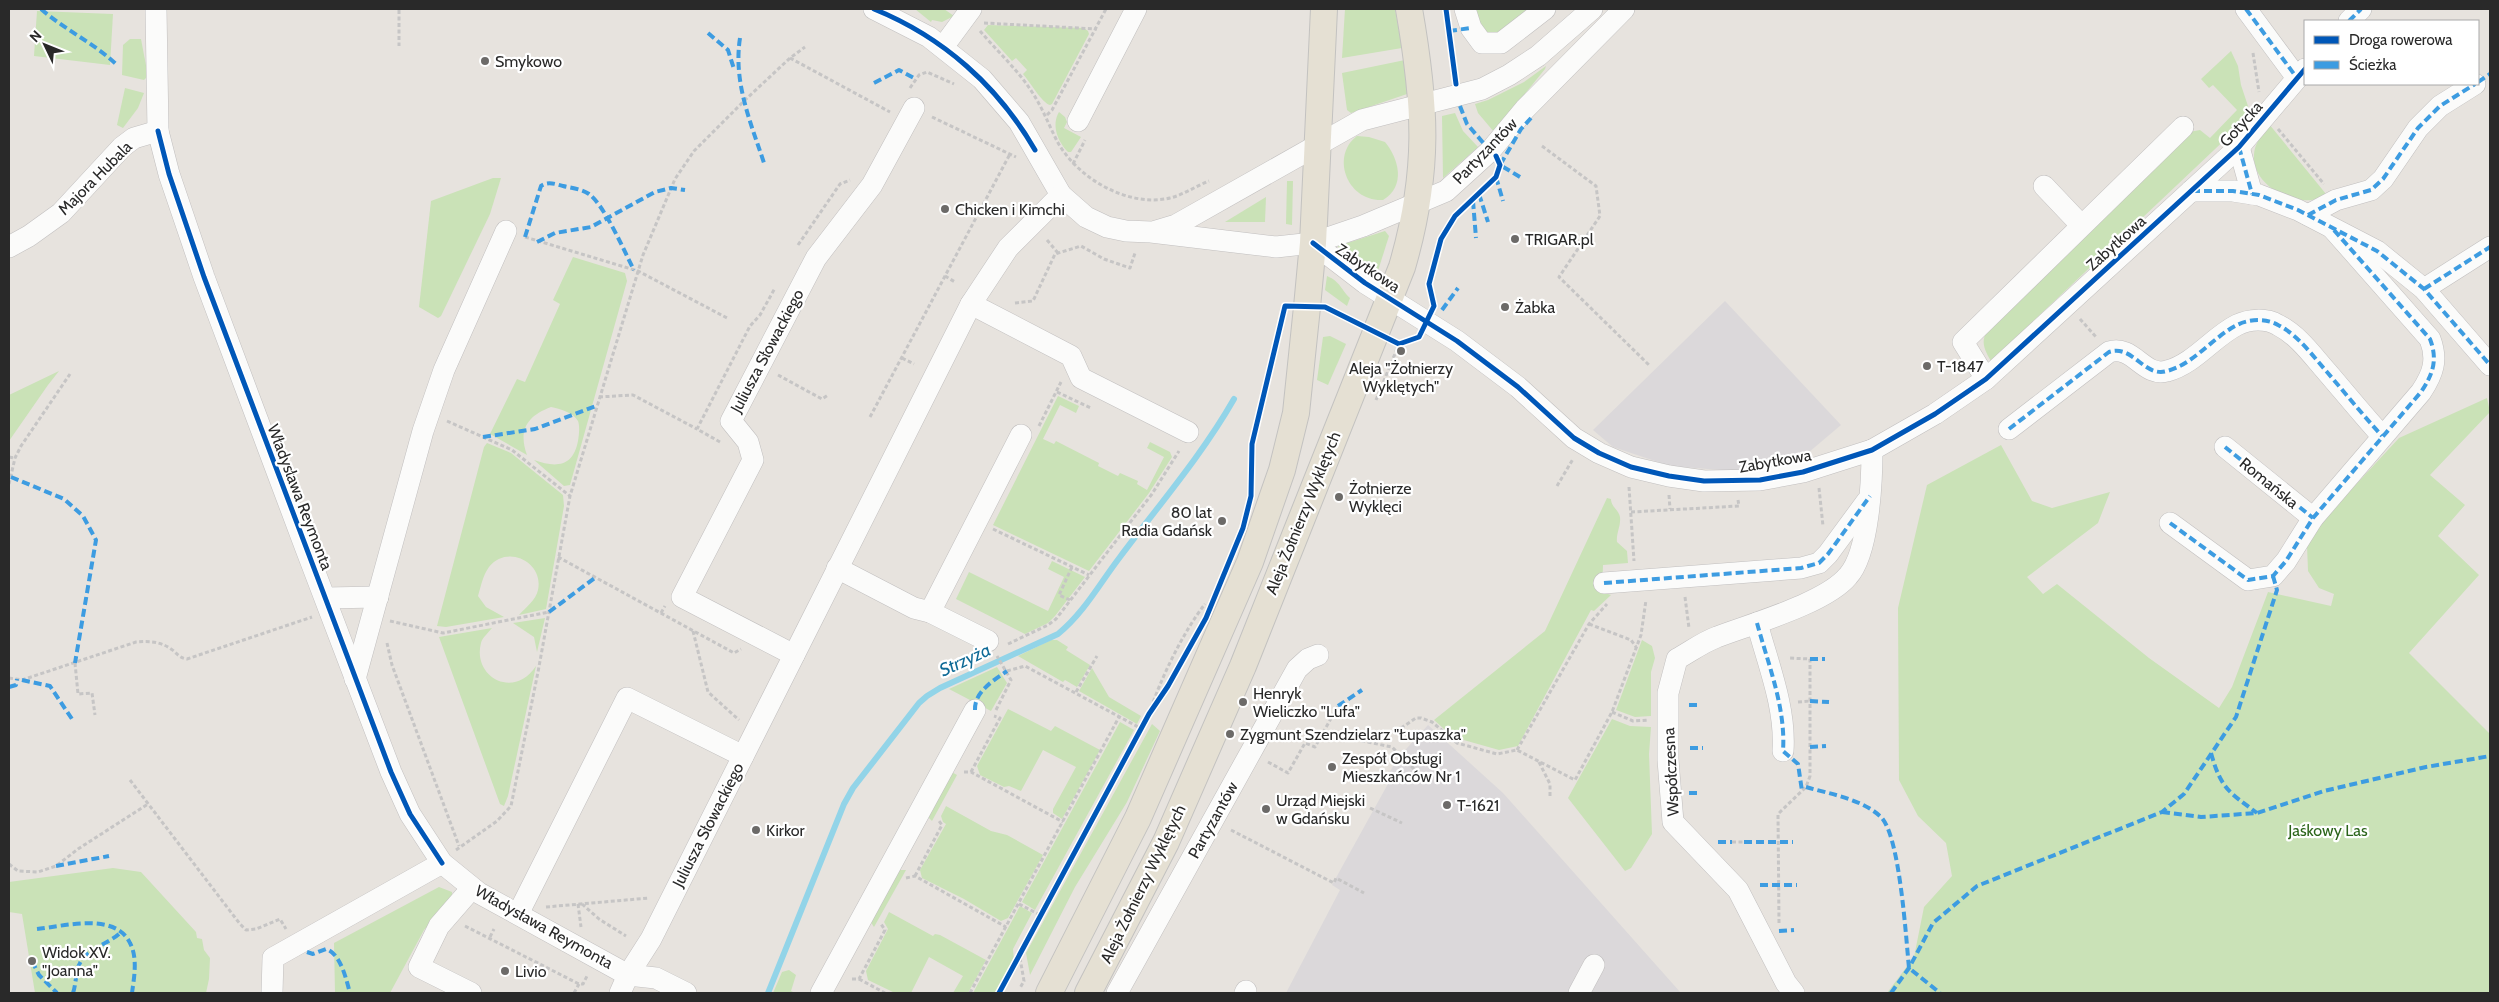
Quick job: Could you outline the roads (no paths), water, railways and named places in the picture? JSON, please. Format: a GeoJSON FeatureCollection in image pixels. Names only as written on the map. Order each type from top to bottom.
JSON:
{"type":"FeatureCollection","features":[{"type":"Feature","properties":{"kind":"main road","name":"Aleja Żołnierzy Wyklętych"},"geometry":{"type":"LineString","coordinates":[[1049,993],[1138,818],[1250,562],[1270,507],[1296,413],[1313,242],[1324,9]]}},
{"type":"Feature","properties":{"kind":"main road","name":"Aleja Żołnierzy Wyklętych"},"geometry":{"type":"LineString","coordinates":[[1088,993],[1170,833],[1243,666],[1391,299],[1412,234],[1418,204],[1424,152],[1423,104],[1409,9]]}},
{"type":"Feature","properties":{"kind":"street"},"geometry":{"type":"LineString","coordinates":[[156,9],[158,130]]}},
{"type":"Feature","properties":{"kind":"street","name":"Partyzantów"},"geometry":{"type":"LineString","coordinates":[[874,9],[912,27],[942,47],[982,79],[1010,110],[1061,195],[1086,217],[1107,227],[1263,247],[1313,242],[1363,226],[1446,191],[1490,151],[1525,110],[1624,9]]}},
{"type":"Feature","properties":{"kind":"street"},"geometry":{"type":"LineString","coordinates":[[1078,121],[1136,9]]}},
{"type":"Feature","properties":{"kind":"street"},"geometry":{"type":"LineString","coordinates":[[1465,9],[1471,28],[1482,43],[1501,43],[1545,9]]}},
{"type":"Feature","properties":{"kind":"street"},"geometry":{"type":"LineString","coordinates":[[1151,232],[1176,226],[1362,120],[1482,88],[1509,75],[1538,56],[1592,9]]}},
{"type":"Feature","properties":{"kind":"street","name":"Gotycka"},"geometry":{"type":"LineString","coordinates":[[2191,191],[2239,147],[2301,73],[2246,9]]}},
{"type":"Feature","properties":{"kind":"street"},"geometry":{"type":"LineString","coordinates":[[2350,20],[2361,9]]}},
{"type":"Feature","properties":{"kind":"street"},"geometry":{"type":"LineString","coordinates":[[942,47],[977,16]]}},
{"type":"Feature","properties":{"kind":"street"},"geometry":{"type":"LineString","coordinates":[[2479,81],[2490,74]]}},
{"type":"Feature","properties":{"kind":"street"},"geometry":{"type":"LineString","coordinates":[[2308,215],[2336,200],[2371,190],[2383,180],[2418,128],[2440,106],[2473,85]]}},
{"type":"Feature","properties":{"kind":"street","name":"Juliusza Słowackiego"},"geometry":{"type":"LineString","coordinates":[[794,655],[682,597],[753,460],[748,442],[730,421],[816,258],[872,185],[914,108]]}},
{"type":"Feature","properties":{"kind":"street"},"geometry":{"type":"LineString","coordinates":[[1986,379],[1963,342],[2183,127]]}},
{"type":"Feature","properties":{"kind":"street","name":"Majora Hubala"},"geometry":{"type":"LineString","coordinates":[[9,247],[29,236],[61,213],[122,147],[134,138],[158,130]]}},
{"type":"Feature","properties":{"kind":"street","name":"Władysława Reymonta"},"geometry":{"type":"LineString","coordinates":[[158,130],[169,174],[204,277],[321,607],[355,679],[391,772],[410,814],[472,888],[518,914],[624,984],[656,978],[686,993]]}},
{"type":"Feature","properties":{"kind":"street","name":"Gotycka"},"geometry":{"type":"LineString","coordinates":[[2239,147],[2252,194]]}},
{"type":"Feature","properties":{"kind":"street"},"geometry":{"type":"LineString","coordinates":[[2044,186],[2081,225]]}},
{"type":"Feature","properties":{"kind":"street"},"geometry":{"type":"LineString","coordinates":[[2191,191],[2233,191],[2252,194],[2308,215],[2377,250],[2424,289],[2490,365]]}},
{"type":"Feature","properties":{"kind":"street","name":"Zabytkowa"},"geometry":{"type":"LineString","coordinates":[[1313,242],[1343,268],[1468,348],[1518,387],[1574,438],[1599,453],[1631,467],[1669,476],[1704,481],[1760,480],[1803,472],[1872,450],[1935,414],[1986,379],[2191,191]]}},
{"type":"Feature","properties":{"kind":"street","name":"Juliusza Słowackiego"},"geometry":{"type":"LineString","coordinates":[[624,984],[651,939],[971,304],[1008,248],[1061,195]]}},
{"type":"Feature","properties":{"kind":"street"},"geometry":{"type":"LineString","coordinates":[[2170,523],[2238,575],[2248,580],[2259,580],[2273,576],[2286,561],[2313,518],[2421,392],[2432,376],[2433,348],[2430,339],[2333,229]]}},
{"type":"Feature","properties":{"kind":"street"},"geometry":{"type":"LineString","coordinates":[[355,679],[420,441],[444,370],[514,238]]}},
{"type":"Feature","properties":{"kind":"street"},"geometry":{"type":"LineString","coordinates":[[2424,289],[2490,247]]}},
{"type":"Feature","properties":{"kind":"street"},"geometry":{"type":"LineString","coordinates":[[971,304],[1071,356],[1081,378],[1188,432]]}},
{"type":"Feature","properties":{"kind":"street"},"geometry":{"type":"LineString","coordinates":[[2009,429],[2109,352],[2122,350],[2148,368],[2165,372],[2178,368],[2237,325],[2265,320],[2276,324],[2299,340],[2382,436]]}},
{"type":"Feature","properties":{"kind":"street"},"geometry":{"type":"LineString","coordinates":[[930,612],[1021,436]]}},
{"type":"Feature","properties":{"kind":"street","name":"Romańska"},"geometry":{"type":"LineString","coordinates":[[2225,447],[2313,518]]}},
{"type":"Feature","properties":{"kind":"street","name":"Współczesna"},"geometry":{"type":"LineString","coordinates":[[1794,993],[1786,983],[1738,890],[1673,822],[1668,760],[1668,693],[1677,659],[1715,638],[1757,623],[1834,590],[1849,575],[1860,553],[1870,496],[1872,450]]}},
{"type":"Feature","properties":{"kind":"street"},"geometry":{"type":"LineString","coordinates":[[1604,583],[1640,575],[1801,568],[1819,563],[1828,554],[1870,496]]}},
{"type":"Feature","properties":{"kind":"street"},"geometry":{"type":"LineString","coordinates":[[837,568],[914,608],[930,612],[995,647]]}},
{"type":"Feature","properties":{"kind":"street"},"geometry":{"type":"LineString","coordinates":[[321,607],[378,597]]}},
{"type":"Feature","properties":{"kind":"street"},"geometry":{"type":"LineString","coordinates":[[1757,623],[1779,703],[1784,738],[1783,751]]}},
{"type":"Feature","properties":{"kind":"street","name":"Partyzantów"},"geometry":{"type":"LineString","coordinates":[[1116,993],[1297,669],[1308,659],[1318,655]]}},
{"type":"Feature","properties":{"kind":"street"},"geometry":{"type":"LineString","coordinates":[[518,914],[626,698],[743,756]]}},
{"type":"Feature","properties":{"kind":"street"},"geometry":{"type":"LineString","coordinates":[[821,993],[984,712]]}},
{"type":"Feature","properties":{"kind":"street"},"geometry":{"type":"LineString","coordinates":[[272,993],[273,958],[447,858]]}},
{"type":"Feature","properties":{"kind":"street"},"geometry":{"type":"LineString","coordinates":[[471,993],[419,967],[439,926],[472,888]]}},
{"type":"Feature","properties":{"kind":"street"},"geometry":{"type":"LineString","coordinates":[[1579,993],[1594,965]]}},
{"type":"Feature","properties":{"kind":"waterway","name":"Strzyża"},"geometry":{"type":"LineString","coordinates":[[768,993],[844,804],[853,788],[919,703],[940,688],[1058,634],[1067,626],[1084,607],[1194,460],[1234,399]]}},
{"type":"Feature","properties":{"kind":"place","name":"Smykowo"},"geometry":{"type":"Point","coordinates":[485,61]}},
{"type":"Feature","properties":{"kind":"place","name":"Chicken i Kimchi"},"geometry":{"type":"Point","coordinates":[945,209]}},
{"type":"Feature","properties":{"kind":"place","name":"TRIGAR.pl"},"geometry":{"type":"Point","coordinates":[1515,239]}},
{"type":"Feature","properties":{"kind":"place","name":"Żabka"},"geometry":{"type":"Point","coordinates":[1505,307]}},
{"type":"Feature","properties":{"kind":"place","name":"Aleja \"Żołnierzy Wyklętych\""},"geometry":{"type":"Point","coordinates":[1401,351]}},
{"type":"Feature","properties":{"kind":"place","name":"T-1847"},"geometry":{"type":"Point","coordinates":[1927,366]}},
{"type":"Feature","properties":{"kind":"place","name":"Żołnierze Wyklęci"},"geometry":{"type":"Point","coordinates":[1339,497]}},
{"type":"Feature","properties":{"kind":"place","name":"80 lat Radia Gdańsk"},"geometry":{"type":"Point","coordinates":[1222,521]}},
{"type":"Feature","properties":{"kind":"place","name":"Henryk Wieliczko \"Lufa\""},"geometry":{"type":"Point","coordinates":[1243,702]}},
{"type":"Feature","properties":{"kind":"place","name":"Zygmunt Szendzielarz \"Łupaszka\""},"geometry":{"type":"Point","coordinates":[1230,734]}},
{"type":"Feature","properties":{"kind":"place","name":"Zespół Obsługi Mieszkańców Nr 1"},"geometry":{"type":"Point","coordinates":[1332,767]}},
{"type":"Feature","properties":{"kind":"place","name":"T-1621"},"geometry":{"type":"Point","coordinates":[1447,805]}},
{"type":"Feature","properties":{"kind":"place","name":"Urząd Miejski w Gdańsku"},"geometry":{"type":"Point","coordinates":[1266,809]}},
{"type":"Feature","properties":{"kind":"place","name":"Kirkor"},"geometry":{"type":"Point","coordinates":[756,830]}},
{"type":"Feature","properties":{"kind":"place","name":"Widok XV. \"Joanna\""},"geometry":{"type":"Point","coordinates":[32,961]}},
{"type":"Feature","properties":{"kind":"place","name":"Livio"},"geometry":{"type":"Point","coordinates":[505,971]}},
{"type":"Feature","properties":{"kind":"park label","name":"Jaśkowy Las"},"geometry":{"type":"Point","coordinates":[2328,830]}}]}
